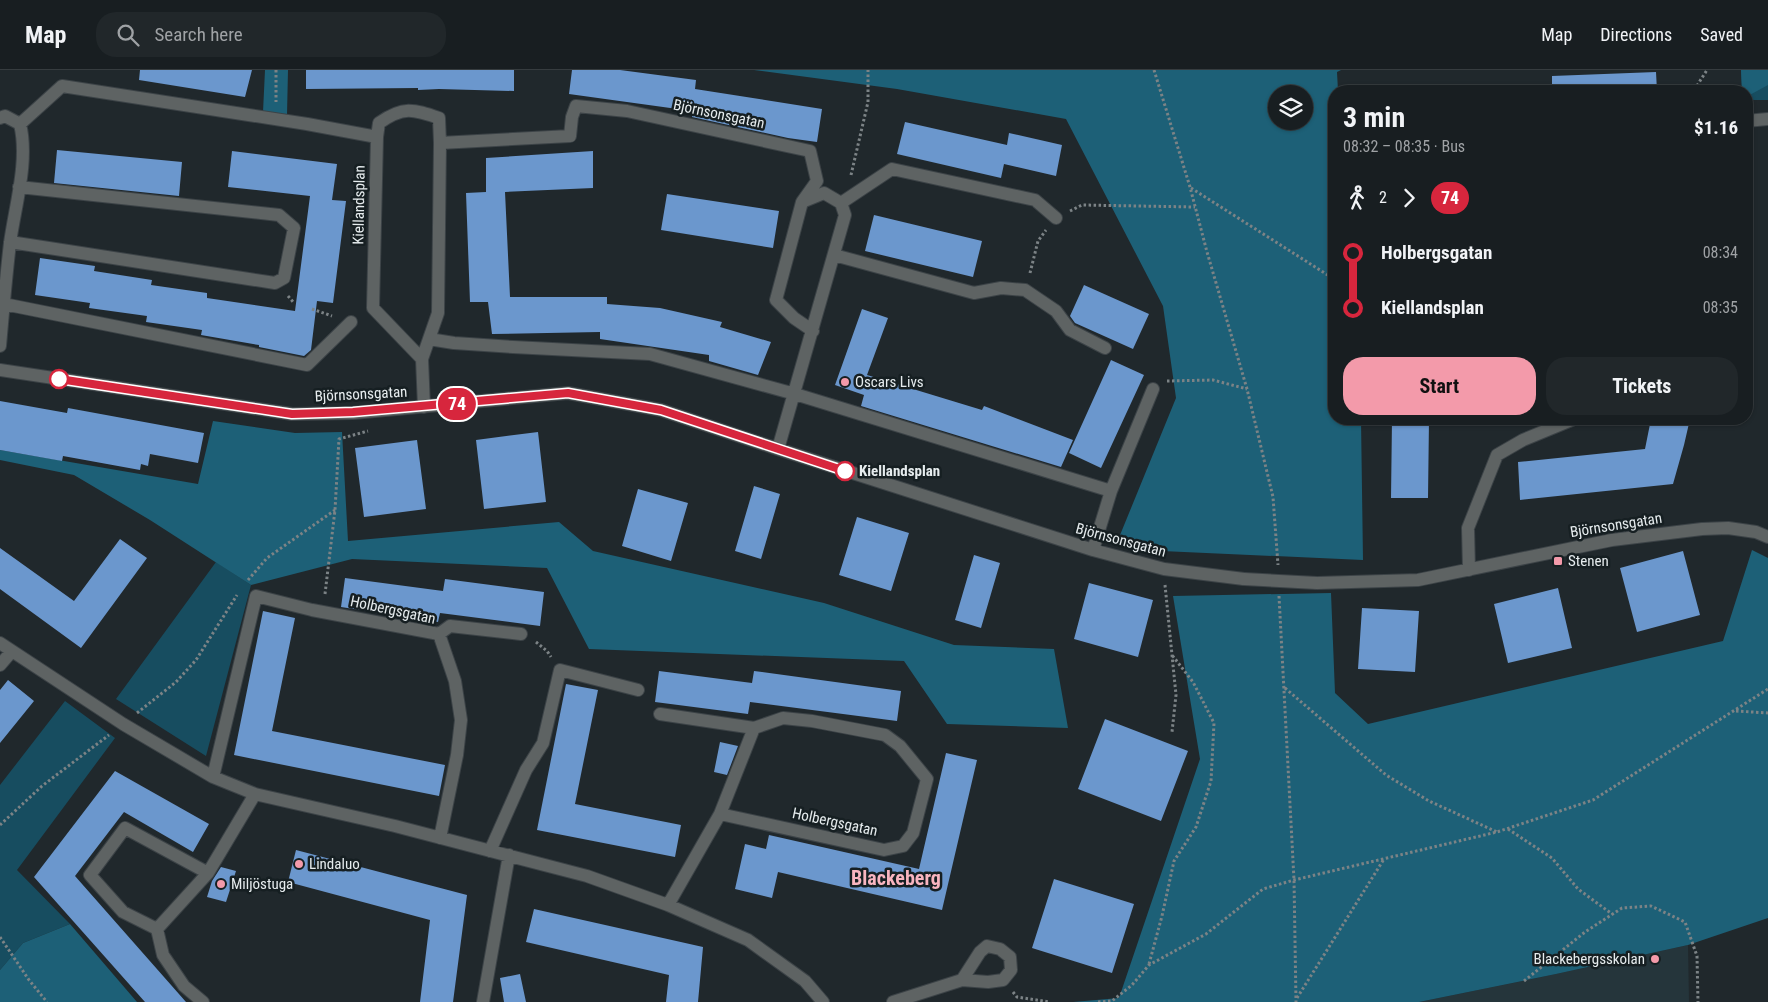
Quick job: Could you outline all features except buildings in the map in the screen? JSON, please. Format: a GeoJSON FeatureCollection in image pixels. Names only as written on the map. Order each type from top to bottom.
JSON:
{"type":"FeatureCollection","features":[{"type":"Feature","properties":{"kind":"street"},"geometry":{"type":"LineString","coordinates":[[20,124],[62,86],[277,119],[377,137]]}},
{"type":"Feature","properties":{"kind":"street","name":"Björnsonsgatan"},"geometry":{"type":"LineString","coordinates":[[440,143],[570,136],[572,117],[576,106],[627,112],[810,151],[817,181],[802,202],[776,300],[794,318],[812,331]]}},
{"type":"Feature","properties":{"kind":"street","name":"Kiellandsplan"},"geometry":{"type":"LineString","coordinates":[[422,359],[373,308],[377,137],[379,122],[393,112],[417,110],[439,118],[440,143],[438,313],[422,359],[424,407]]}},
{"type":"Feature","properties":{"kind":"street"},"geometry":{"type":"LineString","coordinates":[[0,118],[4,116],[20,124],[24,138],[19,187],[2,300],[0,346]]}},
{"type":"Feature","properties":{"kind":"street"},"geometry":{"type":"LineString","coordinates":[[1753,121],[1768,119]]}},
{"type":"Feature","properties":{"kind":"street"},"geometry":{"type":"LineString","coordinates":[[841,203],[892,169],[1035,200],[1056,218]]}},
{"type":"Feature","properties":{"kind":"street"},"geometry":{"type":"LineString","coordinates":[[10,242],[275,283],[284,278],[294,228],[279,215],[19,187]]}},
{"type":"Feature","properties":{"kind":"street"},"geometry":{"type":"LineString","coordinates":[[778,449],[845,215],[841,203],[824,193],[802,202]]}},
{"type":"Feature","properties":{"kind":"street"},"geometry":{"type":"LineString","coordinates":[[834,256],[974,293],[1001,288],[1025,290],[1056,311],[1070,330],[1105,348]]}},
{"type":"Feature","properties":{"kind":"street"},"geometry":{"type":"LineString","coordinates":[[2,300],[307,364],[351,322]]}},
{"type":"Feature","properties":{"kind":"street"},"geometry":{"type":"LineString","coordinates":[[429,339],[454,343],[650,354],[794,394],[1111,491]]}},
{"type":"Feature","properties":{"kind":"street","name":"Björnsonsgatan"},"geometry":{"type":"LineString","coordinates":[[0,370],[292,414],[424,407],[568,393],[661,410],[1093,550],[1164,569],[1244,579],[1317,583],[1418,580],[1612,540],[1702,529],[1728,528],[1756,532],[1768,537]]}},
{"type":"Feature","properties":{"kind":"street"},"geometry":{"type":"LineString","coordinates":[[1093,550],[1111,491],[1153,389]]}},
{"type":"Feature","properties":{"kind":"street"},"geometry":{"type":"LineString","coordinates":[[1469,570],[1468,528],[1497,456],[1523,440],[1559,425]]}},
{"type":"Feature","properties":{"kind":"street","name":"Holbergsgatan"},"geometry":{"type":"LineString","coordinates":[[213,777],[256,596],[323,612],[439,634],[455,681],[461,720],[440,838]]}},
{"type":"Feature","properties":{"kind":"street"},"geometry":{"type":"LineString","coordinates":[[439,634],[450,626],[521,634]]}},
{"type":"Feature","properties":{"kind":"street"},"geometry":{"type":"LineString","coordinates":[[0,643],[123,724],[213,777],[256,794],[396,826],[587,876],[668,905],[748,940],[805,981],[823,1002]]}},
{"type":"Feature","properties":{"kind":"street"},"geometry":{"type":"LineString","coordinates":[[0,665],[12,651]]}},
{"type":"Feature","properties":{"kind":"street"},"geometry":{"type":"LineString","coordinates":[[490,851],[526,770],[543,743],[560,670],[638,690]]}},
{"type":"Feature","properties":{"kind":"street"},"geometry":{"type":"LineString","coordinates":[[660,714],[754,728],[720,814],[668,905]]}},
{"type":"Feature","properties":{"kind":"street","name":"Holbergsgatan"},"geometry":{"type":"LineString","coordinates":[[720,814],[884,850],[903,846],[913,833],[927,779],[900,746],[885,735],[812,721],[783,718],[754,728]]}},
{"type":"Feature","properties":{"kind":"street"},"geometry":{"type":"LineString","coordinates":[[157,929],[208,873],[256,794]]}},
{"type":"Feature","properties":{"kind":"street"},"geometry":{"type":"LineString","coordinates":[[157,929],[123,912],[90,875],[125,828],[208,873]]}},
{"type":"Feature","properties":{"kind":"street"},"geometry":{"type":"LineString","coordinates":[[483,1002],[509,856]]}},
{"type":"Feature","properties":{"kind":"street"},"geometry":{"type":"LineString","coordinates":[[157,929],[163,955],[184,986],[204,1002]]}},
{"type":"Feature","properties":{"kind":"street"},"geometry":{"type":"LineString","coordinates":[[893,1002],[962,980],[988,982],[1003,980],[1011,970],[1010,957],[1000,949],[987,946],[980,952],[962,980]]}},
{"type":"Feature","properties":{"kind":"path"},"geometry":{"type":"LineString","coordinates":[[276,70],[277,119]]}},
{"type":"Feature","properties":{"kind":"path"},"geometry":{"type":"LineString","coordinates":[[841,203],[853,170],[868,102],[868,70]]}},
{"type":"Feature","properties":{"kind":"path"},"geometry":{"type":"LineString","coordinates":[[1154,70],[1190,187],[1247,389],[1273,497],[1278,569]]}},
{"type":"Feature","properties":{"kind":"path"},"geometry":{"type":"LineString","coordinates":[[1698,85],[1707,70]]}},
{"type":"Feature","properties":{"kind":"path"},"geometry":{"type":"LineString","coordinates":[[1190,187],[1328,275]]}},
{"type":"Feature","properties":{"kind":"path"},"geometry":{"type":"LineString","coordinates":[[1025,290],[1038,241],[1056,218],[1082,205],[1195,207]]}},
{"type":"Feature","properties":{"kind":"path"},"geometry":{"type":"LineString","coordinates":[[1153,389],[1162,382],[1213,380],[1247,389]]}},
{"type":"Feature","properties":{"kind":"path"},"geometry":{"type":"LineString","coordinates":[[323,612],[335,510],[339,439],[376,429]]}},
{"type":"Feature","properties":{"kind":"path"},"geometry":{"type":"LineString","coordinates":[[247,581],[267,558],[335,510]]}},
{"type":"Feature","properties":{"kind":"path"},"geometry":{"type":"LineString","coordinates":[[1164,569],[1176,695],[1172,732]]}},
{"type":"Feature","properties":{"kind":"path"},"geometry":{"type":"LineString","coordinates":[[0,825],[42,786],[176,682],[196,660],[241,588]]}},
{"type":"Feature","properties":{"kind":"path"},"geometry":{"type":"LineString","coordinates":[[1279,589],[1294,880],[1296,1001]]}},
{"type":"Feature","properties":{"kind":"path"},"geometry":{"type":"LineString","coordinates":[[521,634],[547,651],[560,670]]}},
{"type":"Feature","properties":{"kind":"path"},"geometry":{"type":"LineString","coordinates":[[1149,965],[1174,861],[1196,827],[1211,781],[1214,723],[1193,682],[1172,655]]}},
{"type":"Feature","properties":{"kind":"path"},"geometry":{"type":"LineString","coordinates":[[1284,687],[1386,775],[1429,801],[1497,832]]}},
{"type":"Feature","properties":{"kind":"path"},"geometry":{"type":"LineString","coordinates":[[1098,1002],[1112,1001],[1132,985],[1149,965],[1206,934],[1263,889],[1497,832],[1593,800],[1768,689]]}},
{"type":"Feature","properties":{"kind":"path"},"geometry":{"type":"LineString","coordinates":[[1735,711],[1768,713]]}},
{"type":"Feature","properties":{"kind":"path"},"geometry":{"type":"LineString","coordinates":[[1508,829],[1552,858],[1578,889],[1612,914]]}},
{"type":"Feature","properties":{"kind":"path"},"geometry":{"type":"LineString","coordinates":[[1296,1001],[1385,858]]}},
{"type":"Feature","properties":{"kind":"path"},"geometry":{"type":"LineString","coordinates":[[1524,981],[1585,932],[1622,908],[1651,906],[1685,922],[1697,956],[1698,1002]]}},
{"type":"Feature","properties":{"kind":"path"},"geometry":{"type":"LineString","coordinates":[[0,937],[29,980],[47,1002]]}},
{"type":"Feature","properties":{"kind":"path"},"geometry":{"type":"LineString","coordinates":[[1003,980],[1017,997],[1050,1002]]}},
{"type":"Feature","properties":{"kind":"shaded area"},"geometry":{"type":"Polygon","coordinates":[[[265,70],[288,70],[287,115],[263,112],[265,70]]]}},
{"type":"Feature","properties":{"kind":"shaded area"},"geometry":{"type":"Polygon","coordinates":[[[754,70],[1341,70],[1337,72],[1338,85],[1328,85],[1328,425],[1361,425],[1363,560],[1162,551],[1118,540],[1176,398],[1163,306],[1066,119],[897,89],[754,70]]]}},
{"type":"Feature","properties":{"kind":"shaded area"},"geometry":{"type":"Polygon","coordinates":[[[1741,70],[1768,70],[1768,100],[1753,100],[1753,85],[1742,85],[1741,70]]]}},
{"type":"Feature","properties":{"kind":"shaded area"},"geometry":{"type":"Polygon","coordinates":[[[1741,70],[1768,70],[1768,85],[1753,93],[1753,85],[1742,85],[1741,70]]]}},
{"type":"Feature","properties":{"kind":"shaded area"},"geometry":{"type":"Polygon","coordinates":[[[213,421],[295,433],[342,432],[348,541],[559,522],[593,551],[824,603],[954,645],[1054,649],[1068,728],[947,724],[904,661],[589,649],[547,568],[352,559],[251,585],[150,520],[74,475],[0,460],[0,450],[198,484],[213,421]]]}},
{"type":"Feature","properties":{"kind":"shaded area"},"geometry":{"type":"Polygon","coordinates":[[[1752,550],[1768,558],[1768,918],[1688,945],[1419,1002],[1073,1002],[1119,998],[1200,759],[1173,596],[1331,593],[1335,693],[1368,724],[1723,641],[1752,550]]]}},
{"type":"Feature","properties":{"kind":"shaded area"},"geometry":{"type":"Polygon","coordinates":[[[216,562],[251,585],[206,756],[116,699],[216,562]]]}},
{"type":"Feature","properties":{"kind":"shaded area"},"geometry":{"type":"Polygon","coordinates":[[[65,701],[115,738],[17,870],[70,924],[23,943],[0,970],[0,785],[65,701]]]}},
{"type":"Feature","properties":{"kind":"shaded area"},"geometry":{"type":"Polygon","coordinates":[[[70,924],[137,1002],[0,1002],[0,970],[23,943],[70,924]]]}},
{"type":"Feature","properties":{"kind":"shaded area","name":"Blackebergsskolan"},"geometry":{"type":"Polygon","coordinates":[[[1688,945],[1689,1002],[1419,1002],[1556,974],[1688,945]]]}},
{"type":"Feature","properties":{"kind":"bus line","name":"74"},"geometry":{"type":"LineString","coordinates":[[59,379],[292,414],[424,407],[568,393],[661,410],[845,471]]}},
{"type":"Feature","properties":{"kind":"place","name":"Oscars Livs"},"geometry":{"type":"Point","coordinates":[845,382]}},
{"type":"Feature","properties":{"kind":"place","name":"Kiellandsplan"},"geometry":{"type":"Point","coordinates":[845,471]}},
{"type":"Feature","properties":{"kind":"place","name":"Stenen"},"geometry":{"type":"Point","coordinates":[1558,561]}},
{"type":"Feature","properties":{"kind":"place","name":"Lindaluo"},"geometry":{"type":"Point","coordinates":[299,864]}},
{"type":"Feature","properties":{"kind":"place","name":"Miljöstuga"},"geometry":{"type":"Point","coordinates":[221,884]}},
{"type":"Feature","properties":{"kind":"place","name":"Blackebergsskolan"},"geometry":{"type":"Point","coordinates":[1655,959]}},
{"type":"Feature","properties":{"kind":"district","name":"Blackeberg"},"geometry":{"type":"Point","coordinates":[896,878]}}]}
